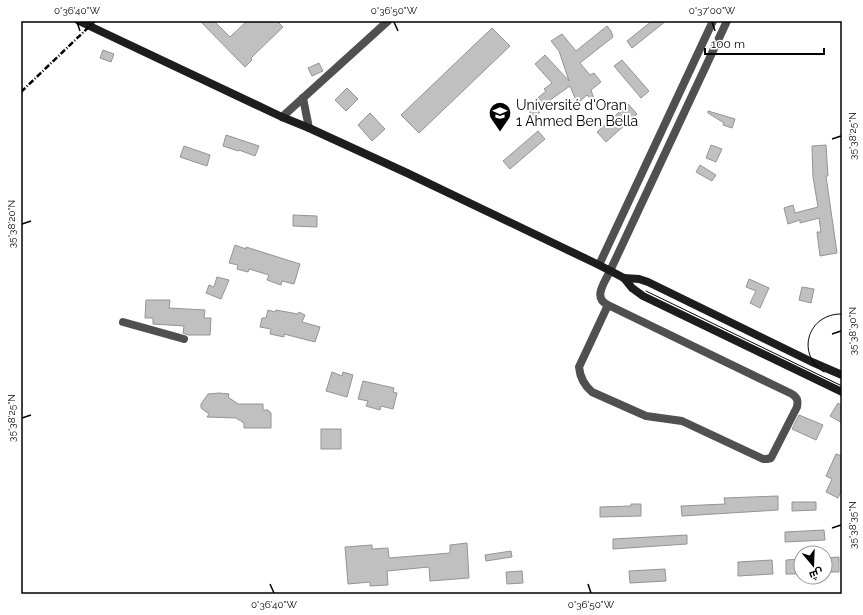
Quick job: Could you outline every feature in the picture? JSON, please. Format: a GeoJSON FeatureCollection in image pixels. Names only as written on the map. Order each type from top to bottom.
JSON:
{"type":"FeatureCollection","features":[{"type":"Feature","properties":{"kind":"main road"},"geometry":{"type":"LineString","coordinates":[[79,21],[599,265],[624,278],[632,288],[643,296],[842,392]]}},
{"type":"Feature","properties":{"kind":"main road"},"geometry":{"type":"LineString","coordinates":[[624,278],[644,280],[812,362],[842,375]]}},
{"type":"Feature","properties":{"kind":"street"},"geometry":{"type":"LineString","coordinates":[[282,117],[388,21]]}},
{"type":"Feature","properties":{"kind":"street"},"geometry":{"type":"LineString","coordinates":[[599,265],[713,21]]}},
{"type":"Feature","properties":{"kind":"street"},"geometry":{"type":"LineString","coordinates":[[608,305],[580,367],[582,378],[588,389],[646,416],[682,421],[763,459],[771,458],[797,407],[798,402],[796,397],[608,305],[601,300],[599,296],[727,21]]}},
{"type":"Feature","properties":{"kind":"street"},"geometry":{"type":"LineString","coordinates":[[303,98],[309,128]]}},
{"type":"Feature","properties":{"kind":"street"},"geometry":{"type":"LineString","coordinates":[[123,322],[184,339]]}},
{"type":"Feature","properties":{"kind":"building"},"geometry":{"type":"Polygon","coordinates":[[[200,21],[214,21],[230,37],[247,21],[277,21],[283,27],[251,58],[252,60],[245,67],[200,21]]]}},
{"type":"Feature","properties":{"kind":"building"},"geometry":{"type":"Polygon","coordinates":[[[652,21],[666,21],[632,48],[627,41],[652,21]]]}},
{"type":"Feature","properties":{"kind":"building"},"geometry":{"type":"Polygon","coordinates":[[[607,26],[613,37],[580,63],[590,75],[594,73],[601,82],[591,90],[596,105],[587,95],[578,103],[570,86],[550,100],[552,102],[534,117],[526,108],[546,91],[544,89],[552,83],[535,64],[545,55],[569,81],[559,51],[551,41],[562,34],[576,51],[607,26]]]}},
{"type":"Feature","properties":{"kind":"building"},"geometry":{"type":"Polygon","coordinates":[[[492,28],[510,46],[419,133],[401,115],[492,28]]]}},
{"type":"Feature","properties":{"kind":"building"},"geometry":{"type":"Polygon","coordinates":[[[103,50],[114,54],[111,62],[100,58],[103,50]]]}},
{"type":"Feature","properties":{"kind":"building"},"geometry":{"type":"Polygon","coordinates":[[[622,60],[649,91],[641,98],[614,66],[622,60]]]}},
{"type":"Feature","properties":{"kind":"building"},"geometry":{"type":"Polygon","coordinates":[[[319,63],[323,71],[312,76],[308,68],[319,63]]]}},
{"type":"Feature","properties":{"kind":"building"},"geometry":{"type":"Polygon","coordinates":[[[347,88],[358,99],[346,111],[335,100],[347,88]]]}},
{"type":"Feature","properties":{"kind":"building"},"geometry":{"type":"Polygon","coordinates":[[[628,104],[637,114],[606,142],[597,132],[628,104]]]}},
{"type":"Feature","properties":{"kind":"building"},"geometry":{"type":"Polygon","coordinates":[[[708,111],[735,119],[732,128],[723,125],[724,123],[708,113],[708,111]]]}},
{"type":"Feature","properties":{"kind":"building"},"geometry":{"type":"Polygon","coordinates":[[[370,113],[385,129],[372,141],[358,125],[370,113]]]}},
{"type":"Feature","properties":{"kind":"building"},"geometry":{"type":"Polygon","coordinates":[[[538,131],[545,139],[510,169],[503,161],[538,131]]]}},
{"type":"Feature","properties":{"kind":"building"},"geometry":{"type":"Polygon","coordinates":[[[226,135],[259,146],[255,156],[223,146],[226,135]]]}},
{"type":"Feature","properties":{"kind":"building"},"geometry":{"type":"Polygon","coordinates":[[[711,145],[722,149],[716,162],[706,158],[711,145]]]}},
{"type":"Feature","properties":{"kind":"building"},"geometry":{"type":"Polygon","coordinates":[[[826,145],[828,176],[826,176],[837,253],[820,256],[817,232],[821,232],[819,218],[800,223],[800,220],[788,224],[784,208],[793,205],[795,213],[818,207],[813,177],[812,146],[826,145]]]}},
{"type":"Feature","properties":{"kind":"building"},"geometry":{"type":"Polygon","coordinates":[[[184,146],[210,155],[207,166],[180,157],[184,146]]]}},
{"type":"Feature","properties":{"kind":"building"},"geometry":{"type":"Polygon","coordinates":[[[700,165],[716,175],[712,181],[696,172],[700,165]]]}},
{"type":"Feature","properties":{"kind":"building"},"geometry":{"type":"Polygon","coordinates":[[[293,215],[317,216],[317,227],[293,226],[293,215]]]}},
{"type":"Feature","properties":{"kind":"building"},"geometry":{"type":"Polygon","coordinates":[[[235,245],[300,264],[294,284],[282,281],[281,285],[267,280],[269,275],[249,269],[248,272],[237,269],[238,265],[229,263],[235,245]]]}},
{"type":"Feature","properties":{"kind":"building"},"geometry":{"type":"Polygon","coordinates":[[[217,277],[229,280],[221,299],[206,293],[209,285],[214,287],[217,277]]]}},
{"type":"Feature","properties":{"kind":"building"},"geometry":{"type":"Polygon","coordinates":[[[749,279],[769,288],[760,308],[750,303],[756,291],[746,287],[749,279]]]}},
{"type":"Feature","properties":{"kind":"building"},"geometry":{"type":"Polygon","coordinates":[[[802,287],[814,289],[811,303],[799,300],[802,287]]]}},
{"type":"Feature","properties":{"kind":"building"},"geometry":{"type":"Polygon","coordinates":[[[146,300],[170,300],[169,308],[205,310],[204,318],[211,318],[210,335],[188,335],[183,333],[184,326],[153,324],[153,318],[145,318],[146,300]]]}},
{"type":"Feature","properties":{"kind":"building"},"geometry":{"type":"Polygon","coordinates":[[[268,310],[298,314],[299,312],[305,315],[302,322],[320,327],[315,342],[284,334],[284,337],[270,334],[271,329],[260,327],[262,318],[266,318],[268,310]]]}},
{"type":"Feature","properties":{"kind":"building"},"geometry":{"type":"Polygon","coordinates":[[[332,372],[342,376],[343,372],[353,375],[347,397],[326,391],[332,372]]]}},
{"type":"Feature","properties":{"kind":"building"},"geometry":{"type":"Polygon","coordinates":[[[363,381],[394,388],[393,392],[397,393],[393,409],[381,406],[380,410],[366,406],[368,401],[358,399],[363,381]]]}},
{"type":"Feature","properties":{"kind":"building"},"geometry":{"type":"Polygon","coordinates":[[[208,394],[229,394],[228,397],[238,404],[263,404],[263,410],[268,410],[271,413],[271,428],[244,428],[244,423],[236,418],[207,417],[209,414],[201,408],[201,404],[208,394]]]}},
{"type":"Feature","properties":{"kind":"building"},"geometry":{"type":"Polygon","coordinates":[[[838,403],[842,406],[842,423],[830,416],[838,403]]]}},
{"type":"Feature","properties":{"kind":"building"},"geometry":{"type":"Polygon","coordinates":[[[799,415],[823,425],[816,440],[792,429],[799,415]]]}},
{"type":"Feature","properties":{"kind":"building"},"geometry":{"type":"Polygon","coordinates":[[[321,429],[341,429],[341,449],[321,449],[321,429]]]}},
{"type":"Feature","properties":{"kind":"building"},"geometry":{"type":"Polygon","coordinates":[[[836,454],[842,456],[842,489],[838,498],[826,492],[832,479],[826,476],[836,454]]]}},
{"type":"Feature","properties":{"kind":"building"},"geometry":{"type":"Polygon","coordinates":[[[778,496],[778,510],[682,516],[681,506],[725,504],[724,498],[778,496]]]}},
{"type":"Feature","properties":{"kind":"building"},"geometry":{"type":"Polygon","coordinates":[[[792,502],[816,502],[816,510],[792,511],[792,502]]]}},
{"type":"Feature","properties":{"kind":"building"},"geometry":{"type":"Polygon","coordinates":[[[631,504],[641,504],[641,516],[600,517],[600,507],[631,506],[631,504]]]}},
{"type":"Feature","properties":{"kind":"building"},"geometry":{"type":"Polygon","coordinates":[[[824,530],[825,540],[785,542],[785,532],[824,530]]]}},
{"type":"Feature","properties":{"kind":"building"},"geometry":{"type":"Polygon","coordinates":[[[687,535],[687,544],[613,549],[613,539],[687,535]]]}},
{"type":"Feature","properties":{"kind":"building"},"geometry":{"type":"Polygon","coordinates":[[[467,543],[469,578],[430,581],[429,567],[387,571],[388,585],[370,586],[370,582],[348,584],[345,547],[372,545],[372,549],[388,548],[389,558],[450,553],[450,545],[467,543]]]}},
{"type":"Feature","properties":{"kind":"building"},"geometry":{"type":"Polygon","coordinates":[[[511,551],[512,557],[486,561],[485,555],[511,551]]]}},
{"type":"Feature","properties":{"kind":"building"},"geometry":{"type":"Polygon","coordinates":[[[833,557],[839,557],[839,572],[833,572],[833,557]]]}},
{"type":"Feature","properties":{"kind":"building"},"geometry":{"type":"Polygon","coordinates":[[[772,560],[773,574],[738,576],[738,562],[772,560]]]}},
{"type":"Feature","properties":{"kind":"building"},"geometry":{"type":"Polygon","coordinates":[[[786,560],[793,560],[793,574],[786,574],[786,560]]]}},
{"type":"Feature","properties":{"kind":"building"},"geometry":{"type":"Polygon","coordinates":[[[665,569],[666,581],[630,583],[629,571],[665,569]]]}},
{"type":"Feature","properties":{"kind":"building"},"geometry":{"type":"Polygon","coordinates":[[[522,571],[523,583],[507,584],[506,572],[522,571]]]}},
{"type":"Feature","properties":{"kind":"tram line"},"geometry":{"type":"LineString","coordinates":[[646,291],[842,386]]}},
{"type":"Feature","properties":{"kind":"tram line"},"geometry":{"type":"LineString","coordinates":[[824,372],[815,364],[810,355],[808,345],[809,336],[814,327],[821,320],[830,315],[842,314]]}},
{"type":"Feature","properties":{"kind":"railway"},"geometry":{"type":"LineString","coordinates":[[21,92],[95,21]]}},
{"type":"Feature","properties":{"kind":"place","name":"Université d'Oran 1 Ahmed Ben Bella"},"geometry":{"type":"Point","coordinates":[500,132]}}]}
